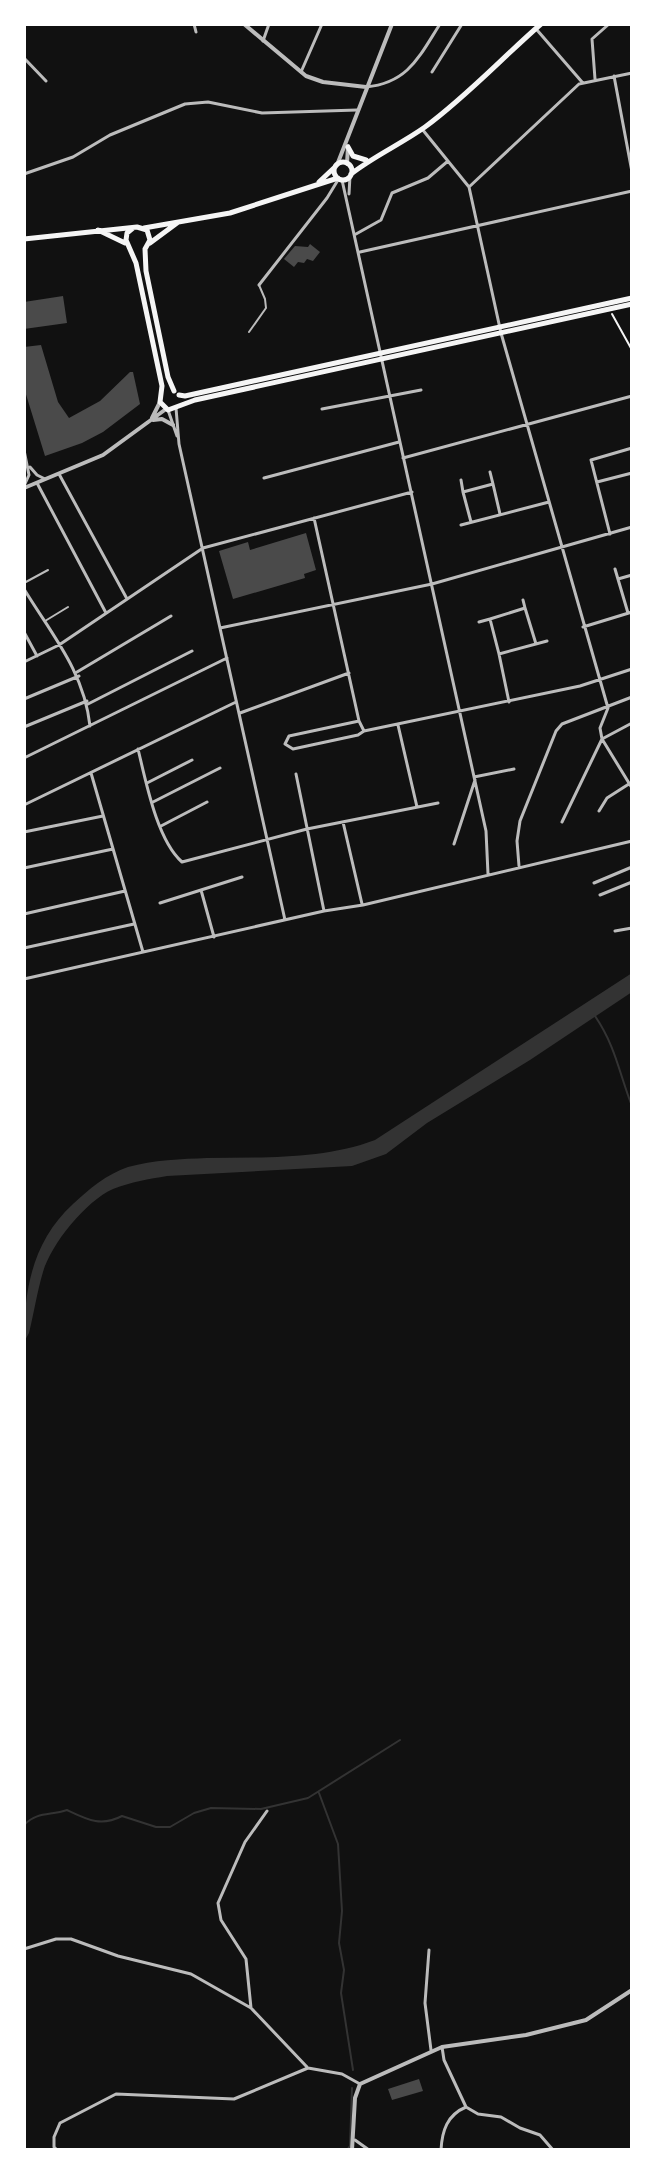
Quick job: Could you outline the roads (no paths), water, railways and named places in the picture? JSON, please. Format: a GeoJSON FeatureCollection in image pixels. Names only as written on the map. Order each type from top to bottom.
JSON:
{"type":"FeatureCollection","features":[{"type":"Feature","properties":{"kind":"main road"},"geometry":{"type":"LineString","coordinates":[[24,239],[178,223],[246,209],[351,175],[447,110],[539,25]]}},
{"type":"Feature","properties":{"kind":"main road"},"geometry":{"type":"LineString","coordinates":[[348,144],[357,158],[366,160]]}},
{"type":"Feature","properties":{"kind":"main road"},"geometry":{"type":"LineString","coordinates":[[315,185],[336,166],[374,157]]}},
{"type":"Feature","properties":{"kind":"main road"},"geometry":{"type":"LineString","coordinates":[[348,164],[351,175]]}},
{"type":"Feature","properties":{"kind":"main road"},"geometry":{"type":"LineString","coordinates":[[336,166],[335,173],[340,179]]}},
{"type":"Feature","properties":{"kind":"main road"},"geometry":{"type":"LineString","coordinates":[[324,183],[332,191]]}},
{"type":"Feature","properties":{"kind":"main road"},"geometry":{"type":"LineString","coordinates":[[96,230],[138,251],[178,223]]}},
{"type":"Feature","properties":{"kind":"main road"},"geometry":{"type":"LineString","coordinates":[[133,228],[127,233],[128,246],[138,273],[162,386],[161,398],[167,410],[190,400],[632,298]]}},
{"type":"Feature","properties":{"kind":"main road"},"geometry":{"type":"LineString","coordinates":[[144,228],[149,233],[146,271],[177,407]]}},
{"type":"Feature","properties":{"kind":"main road"},"geometry":{"type":"LineString","coordinates":[[501,330],[632,304]]}},
{"type":"Feature","properties":{"kind":"main road"},"geometry":{"type":"LineString","coordinates":[[161,398],[166,391],[193,394],[382,356]]}},
{"type":"Feature","properties":{"kind":"main road"},"geometry":{"type":"LineString","coordinates":[[169,381],[178,391],[193,394]]}},
{"type":"Feature","properties":{"kind":"street"},"geometry":{"type":"LineString","coordinates":[[194,24],[196,32]]}},
{"type":"Feature","properties":{"kind":"street"},"geometry":{"type":"LineString","coordinates":[[244,24],[301,73],[317,81],[366,87],[395,79],[409,69],[440,24]]}},
{"type":"Feature","properties":{"kind":"street"},"geometry":{"type":"LineString","coordinates":[[263,41],[269,24]]}},
{"type":"Feature","properties":{"kind":"street"},"geometry":{"type":"LineString","coordinates":[[301,73],[322,24]]}},
{"type":"Feature","properties":{"kind":"street"},"geometry":{"type":"LineString","coordinates":[[336,166],[348,144],[357,110],[392,24]]}},
{"type":"Feature","properties":{"kind":"street"},"geometry":{"type":"LineString","coordinates":[[432,72],[462,24]]}},
{"type":"Feature","properties":{"kind":"street"},"geometry":{"type":"LineString","coordinates":[[595,80],[592,39],[609,24]]}},
{"type":"Feature","properties":{"kind":"street"},"geometry":{"type":"LineString","coordinates":[[539,25],[582,82]]}},
{"type":"Feature","properties":{"kind":"street"},"geometry":{"type":"LineString","coordinates":[[24,58],[46,81]]}},
{"type":"Feature","properties":{"kind":"street"},"geometry":{"type":"LineString","coordinates":[[469,187],[582,82],[632,73]]}},
{"type":"Feature","properties":{"kind":"street"},"geometry":{"type":"LineString","coordinates":[[614,76],[632,172]]}},
{"type":"Feature","properties":{"kind":"street"},"geometry":{"type":"LineString","coordinates":[[24,174],[73,157],[110,135],[185,104],[208,102],[262,113],[357,110]]}},
{"type":"Feature","properties":{"kind":"street"},"geometry":{"type":"LineString","coordinates":[[422,129],[469,187],[501,330],[608,708],[600,728],[602,739],[632,788]]}},
{"type":"Feature","properties":{"kind":"street"},"geometry":{"type":"LineString","coordinates":[[348,144],[348,164]]}},
{"type":"Feature","properties":{"kind":"street"},"geometry":{"type":"LineString","coordinates":[[356,234],[381,220],[392,193],[428,178],[448,161]]}},
{"type":"Feature","properties":{"kind":"street"},"geometry":{"type":"LineString","coordinates":[[348,198],[351,175]]}},
{"type":"Feature","properties":{"kind":"street"},"geometry":{"type":"LineString","coordinates":[[259,285],[340,179]]}},
{"type":"Feature","properties":{"kind":"street"},"geometry":{"type":"LineString","coordinates":[[340,179],[348,198],[487,840],[488,874]]}},
{"type":"Feature","properties":{"kind":"street"},"geometry":{"type":"LineString","coordinates":[[360,252],[632,191]]}},
{"type":"Feature","properties":{"kind":"street"},"geometry":{"type":"LineString","coordinates":[[322,409],[421,390]]}},
{"type":"Feature","properties":{"kind":"street"},"geometry":{"type":"LineString","coordinates":[[403,458],[632,396]]}},
{"type":"Feature","properties":{"kind":"street"},"geometry":{"type":"LineString","coordinates":[[150,420],[161,398]]}},
{"type":"Feature","properties":{"kind":"street"},"geometry":{"type":"LineString","coordinates":[[177,407],[179,444]]}},
{"type":"Feature","properties":{"kind":"street"},"geometry":{"type":"LineString","coordinates":[[24,487],[103,455],[167,410],[179,444],[285,920]]}},
{"type":"Feature","properties":{"kind":"street"},"geometry":{"type":"LineString","coordinates":[[150,420],[162,419],[173,425]]}},
{"type":"Feature","properties":{"kind":"street"},"geometry":{"type":"LineString","coordinates":[[264,478],[399,442]]}},
{"type":"Feature","properties":{"kind":"street"},"geometry":{"type":"LineString","coordinates":[[610,534],[591,460],[632,448]]}},
{"type":"Feature","properties":{"kind":"street"},"geometry":{"type":"LineString","coordinates":[[24,450],[29,475],[24,487]]}},
{"type":"Feature","properties":{"kind":"street"},"geometry":{"type":"LineString","coordinates":[[28,463],[37,475],[46,479]]}},
{"type":"Feature","properties":{"kind":"street"},"geometry":{"type":"LineString","coordinates":[[490,472],[500,514]]}},
{"type":"Feature","properties":{"kind":"street"},"geometry":{"type":"LineString","coordinates":[[597,482],[632,473]]}},
{"type":"Feature","properties":{"kind":"street"},"geometry":{"type":"LineString","coordinates":[[59,474],[127,598]]}},
{"type":"Feature","properties":{"kind":"street"},"geometry":{"type":"LineString","coordinates":[[461,480],[471,522]]}},
{"type":"Feature","properties":{"kind":"street"},"geometry":{"type":"LineString","coordinates":[[37,483],[106,613]]}},
{"type":"Feature","properties":{"kind":"street"},"geometry":{"type":"LineString","coordinates":[[463,492],[493,484]]}},
{"type":"Feature","properties":{"kind":"street"},"geometry":{"type":"LineString","coordinates":[[24,662],[59,645],[203,548],[412,492]]}},
{"type":"Feature","properties":{"kind":"street"},"geometry":{"type":"LineString","coordinates":[[461,525],[549,502]]}},
{"type":"Feature","properties":{"kind":"street"},"geometry":{"type":"LineString","coordinates":[[314,518],[359,721],[364,731]]}},
{"type":"Feature","properties":{"kind":"street"},"geometry":{"type":"LineString","coordinates":[[220,628],[432,584],[632,527]]}},
{"type":"Feature","properties":{"kind":"street"},"geometry":{"type":"LineString","coordinates":[[583,627],[630,613],[615,569]]}},
{"type":"Feature","properties":{"kind":"street"},"geometry":{"type":"LineString","coordinates":[[618,579],[632,575]]}},
{"type":"Feature","properties":{"kind":"street"},"geometry":{"type":"LineString","coordinates":[[24,589],[78,674],[87,702],[90,726]]}},
{"type":"Feature","properties":{"kind":"street"},"geometry":{"type":"LineString","coordinates":[[523,600],[536,644]]}},
{"type":"Feature","properties":{"kind":"street"},"geometry":{"type":"LineString","coordinates":[[479,622],[525,608]]}},
{"type":"Feature","properties":{"kind":"street"},"geometry":{"type":"LineString","coordinates":[[24,699],[78,674],[171,616]]}},
{"type":"Feature","properties":{"kind":"street"},"geometry":{"type":"LineString","coordinates":[[490,619],[509,702]]}},
{"type":"Feature","properties":{"kind":"street"},"geometry":{"type":"LineString","coordinates":[[24,632],[37,656]]}},
{"type":"Feature","properties":{"kind":"street"},"geometry":{"type":"LineString","coordinates":[[499,654],[547,641]]}},
{"type":"Feature","properties":{"kind":"street"},"geometry":{"type":"LineString","coordinates":[[24,727],[87,702],[192,651]]}},
{"type":"Feature","properties":{"kind":"street"},"geometry":{"type":"LineString","coordinates":[[24,758],[227,658]]}},
{"type":"Feature","properties":{"kind":"street"},"geometry":{"type":"LineString","coordinates":[[359,721],[289,736],[285,744],[293,749],[358,735],[364,731],[599,681],[632,669]]}},
{"type":"Feature","properties":{"kind":"street"},"geometry":{"type":"LineString","coordinates":[[239,713],[349,673]]}},
{"type":"Feature","properties":{"kind":"street"},"geometry":{"type":"LineString","coordinates":[[519,866],[517,841],[520,821],[556,731],[562,724],[632,697]]}},
{"type":"Feature","properties":{"kind":"street"},"geometry":{"type":"LineString","coordinates":[[24,805],[236,701]]}},
{"type":"Feature","properties":{"kind":"street"},"geometry":{"type":"LineString","coordinates":[[562,822],[602,739],[632,723]]}},
{"type":"Feature","properties":{"kind":"street"},"geometry":{"type":"LineString","coordinates":[[398,725],[417,808]]}},
{"type":"Feature","properties":{"kind":"street"},"geometry":{"type":"LineString","coordinates":[[138,749],[161,826],[182,862],[307,829],[438,803]]}},
{"type":"Feature","properties":{"kind":"street"},"geometry":{"type":"LineString","coordinates":[[147,783],[192,760]]}},
{"type":"Feature","properties":{"kind":"street"},"geometry":{"type":"LineString","coordinates":[[153,802],[220,768]]}},
{"type":"Feature","properties":{"kind":"street"},"geometry":{"type":"LineString","coordinates":[[474,779],[514,769]]}},
{"type":"Feature","properties":{"kind":"street"},"geometry":{"type":"LineString","coordinates":[[91,773],[143,952]]}},
{"type":"Feature","properties":{"kind":"street"},"geometry":{"type":"LineString","coordinates":[[296,774],[324,911]]}},
{"type":"Feature","properties":{"kind":"street"},"geometry":{"type":"LineString","coordinates":[[454,844],[474,779]]}},
{"type":"Feature","properties":{"kind":"street"},"geometry":{"type":"LineString","coordinates":[[599,811],[607,798],[631,782]]}},
{"type":"Feature","properties":{"kind":"street"},"geometry":{"type":"LineString","coordinates":[[161,826],[207,802]]}},
{"type":"Feature","properties":{"kind":"street"},"geometry":{"type":"LineString","coordinates":[[24,832],[103,815]]}},
{"type":"Feature","properties":{"kind":"street"},"geometry":{"type":"LineString","coordinates":[[343,822],[363,905]]}},
{"type":"Feature","properties":{"kind":"street"},"geometry":{"type":"LineString","coordinates":[[24,979],[324,911],[363,905],[632,841]]}},
{"type":"Feature","properties":{"kind":"street"},"geometry":{"type":"LineString","coordinates":[[24,868],[113,849]]}},
{"type":"Feature","properties":{"kind":"street"},"geometry":{"type":"LineString","coordinates":[[594,883],[632,867]]}},
{"type":"Feature","properties":{"kind":"street"},"geometry":{"type":"LineString","coordinates":[[160,903],[242,877]]}},
{"type":"Feature","properties":{"kind":"street"},"geometry":{"type":"LineString","coordinates":[[600,895],[632,882]]}},
{"type":"Feature","properties":{"kind":"street"},"geometry":{"type":"LineString","coordinates":[[201,890],[214,937]]}},
{"type":"Feature","properties":{"kind":"street"},"geometry":{"type":"LineString","coordinates":[[24,914],[125,891]]}},
{"type":"Feature","properties":{"kind":"street"},"geometry":{"type":"LineString","coordinates":[[24,948],[135,924]]}},
{"type":"Feature","properties":{"kind":"street"},"geometry":{"type":"LineString","coordinates":[[615,931],[632,928]]}},
{"type":"Feature","properties":{"kind":"street"},"geometry":{"type":"LineString","coordinates":[[251,2008],[246,1959],[221,1920],[218,1903],[241,1850],[267,1811]]}},
{"type":"Feature","properties":{"kind":"street"},"geometry":{"type":"LineString","coordinates":[[24,1949],[56,1939],[71,1939],[96,1949],[191,1974],[251,2008],[308,2068]]}},
{"type":"Feature","properties":{"kind":"street"},"geometry":{"type":"LineString","coordinates":[[429,1950],[425,2003],[431,2050]]}},
{"type":"Feature","properties":{"kind":"street"},"geometry":{"type":"LineString","coordinates":[[352,2150],[355,2140],[355,2098],[360,2084],[431,2050],[571,2025],[595,2016],[632,1990]]}},
{"type":"Feature","properties":{"kind":"street"},"geometry":{"type":"LineString","coordinates":[[442,2047],[444,2060],[466,2107],[478,2114],[501,2117],[540,2135],[553,2150]]}},
{"type":"Feature","properties":{"kind":"street"},"geometry":{"type":"LineString","coordinates":[[56,2148],[54,2137],[63,2120],[116,2094],[234,2099],[308,2068],[342,2074],[360,2084]]}},
{"type":"Feature","properties":{"kind":"street"},"geometry":{"type":"LineString","coordinates":[[441,2150],[444,2127],[455,2113],[466,2107]]}},
{"type":"Feature","properties":{"kind":"street"},"geometry":{"type":"LineString","coordinates":[[355,2140],[369,2150]]}},
{"type":"Feature","properties":{"kind":"lane"},"geometry":{"type":"LineString","coordinates":[[249,332],[266,308],[259,285]]}},
{"type":"Feature","properties":{"kind":"lane"},"geometry":{"type":"LineString","coordinates":[[24,583],[48,570]]}},
{"type":"Feature","properties":{"kind":"lane"},"geometry":{"type":"LineString","coordinates":[[44,621],[68,607]]}},
{"type":"Feature","properties":{"kind":"waterway"},"geometry":{"type":"LineString","coordinates":[[595,1016],[613,1049],[632,1106]]}},
{"type":"Feature","properties":{"kind":"waterway"},"geometry":{"type":"LineString","coordinates":[[24,1825],[39,1816],[67,1810],[94,1821],[108,1821],[122,1816],[156,1827],[170,1827],[194,1813],[211,1808],[261,1809],[308,1798],[400,1740]]}},
{"type":"Feature","properties":{"kind":"waterway"},"geometry":{"type":"LineString","coordinates":[[319,1793],[338,1844],[342,1911],[339,1943],[344,1970],[341,1993],[353,2070]]}},
{"type":"Feature","properties":{"kind":"waterway"},"geometry":{"type":"LineString","coordinates":[[347,2150],[350,2146],[352,2088]]}}]}
